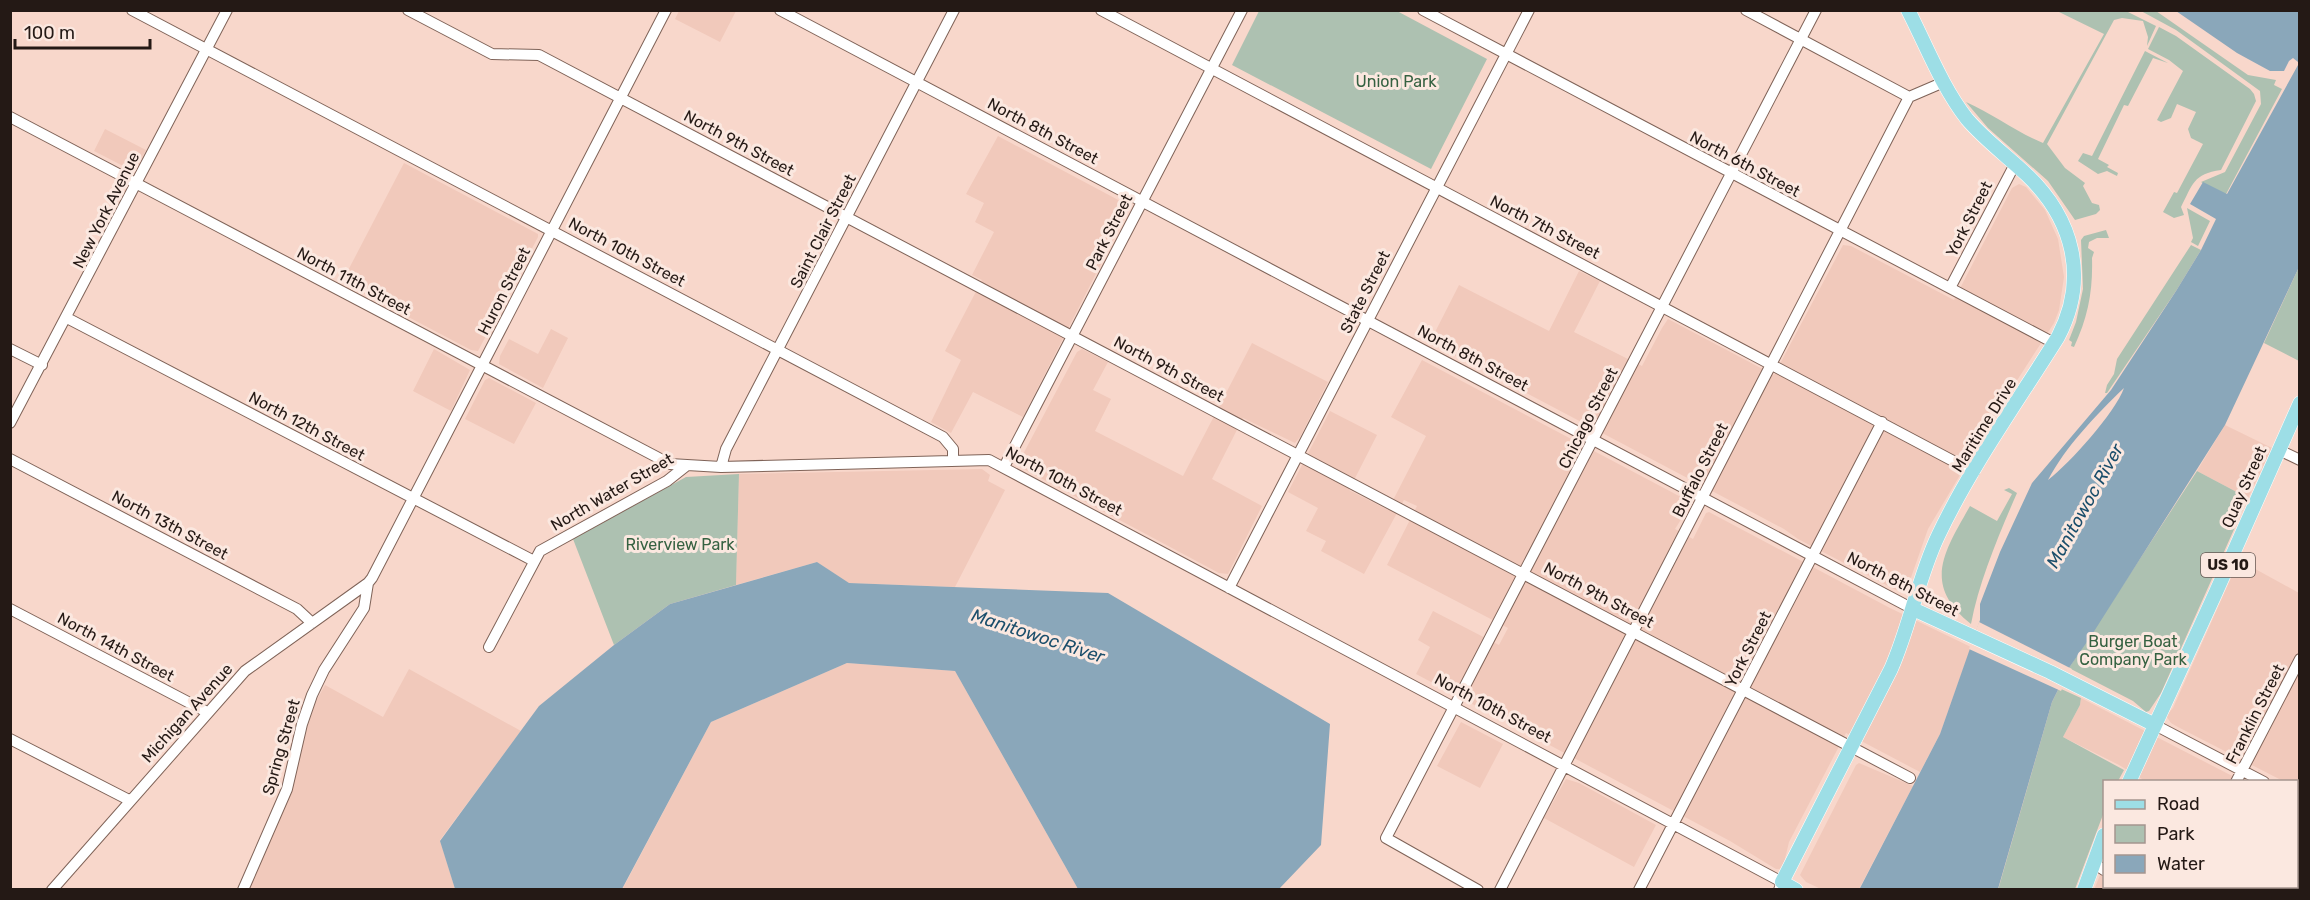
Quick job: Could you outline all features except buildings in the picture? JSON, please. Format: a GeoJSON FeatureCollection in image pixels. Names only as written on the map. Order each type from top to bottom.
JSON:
{"type":"FeatureCollection","features":[{"type":"Feature","properties":{"kind":"main road","name":"Maritime Drive"},"geometry":{"type":"LineString","coordinates":[[1780,886],[1895,659],[1937,538],[1974,472],[2054,343],[2066,320],[2072,296],[2074,267],[2071,246],[2056,207],[2015,164],[1977,130],[1960,110],[1908,10]]}},
{"type":"Feature","properties":{"kind":"main road","name":"Quay Street"},"geometry":{"type":"LineString","coordinates":[[2130,780],[2300,403]]}},
{"type":"Feature","properties":{"kind":"main road","name":"North 8th Street"},"geometry":{"type":"LineString","coordinates":[[1913,609],[2082,687],[2155,725]]}},
{"type":"Feature","properties":{"kind":"main road"},"geometry":{"type":"LineString","coordinates":[[2084,890],[2100,867],[2103,843]]}},
{"type":"Feature","properties":{"kind":"main road","name":"North 10th Street"},"geometry":{"type":"LineString","coordinates":[[1780,886],[1796,890]]}},
{"type":"Feature","properties":{"kind":"street","name":"North 10th Street"},"geometry":{"type":"LineString","coordinates":[[132,10],[943,437],[953,449],[953,460],[989,460],[1004,467],[1674,823],[1780,886]]}},
{"type":"Feature","properties":{"kind":"street","name":"New York Avenue"},"geometry":{"type":"LineString","coordinates":[[10,423],[227,10]]}},
{"type":"Feature","properties":{"kind":"street","name":"North 9th Street"},"geometry":{"type":"LineString","coordinates":[[408,10],[492,54],[539,55],[1634,630],[1910,778]]}},
{"type":"Feature","properties":{"kind":"street","name":"Huron Street"},"geometry":{"type":"LineString","coordinates":[[368,583],[666,10]]}},
{"type":"Feature","properties":{"kind":"street","name":"North 8th Street"},"geometry":{"type":"LineString","coordinates":[[780,10],[1913,609]]}},
{"type":"Feature","properties":{"kind":"street","name":"Saint Clair Street"},"geometry":{"type":"LineString","coordinates":[[721,467],[726,448],[954,10]]}},
{"type":"Feature","properties":{"kind":"street","name":"North 7th Street"},"geometry":{"type":"LineString","coordinates":[[1101,10],[1974,472]]}},
{"type":"Feature","properties":{"kind":"street","name":"Park Street"},"geometry":{"type":"LineString","coordinates":[[1004,467],[1242,10]]}},
{"type":"Feature","properties":{"kind":"street","name":"North 6th Street"},"geometry":{"type":"LineString","coordinates":[[1423,10],[2054,343]]}},
{"type":"Feature","properties":{"kind":"street","name":"State Street"},"geometry":{"type":"LineString","coordinates":[[1229,588],[1529,10]]}},
{"type":"Feature","properties":{"kind":"street"},"geometry":{"type":"LineString","coordinates":[[1746,10],[1909,98],[1944,82]]}},
{"type":"Feature","properties":{"kind":"street","name":"Chicago Street"},"geometry":{"type":"LineString","coordinates":[[1464,885],[1386,838],[1816,10]]}},
{"type":"Feature","properties":{"kind":"street","name":"Buffalo Street"},"geometry":{"type":"LineString","coordinates":[[1500,890],[1909,98]]}},
{"type":"Feature","properties":{"kind":"street","name":"North 11th Street"},"geometry":{"type":"LineString","coordinates":[[10,117],[670,464],[686,466]]}},
{"type":"Feature","properties":{"kind":"street","name":"York Street"},"geometry":{"type":"LineString","coordinates":[[1950,288],[2015,164]]}},
{"type":"Feature","properties":{"kind":"street","name":"North 12th Street"},"geometry":{"type":"LineString","coordinates":[[67,318],[534,561]]}},
{"type":"Feature","properties":{"kind":"street"},"geometry":{"type":"LineString","coordinates":[[10,349],[42,365]]}},
{"type":"Feature","properties":{"kind":"street","name":"York Street"},"geometry":{"type":"LineString","coordinates":[[1639,890],[1882,422]]}},
{"type":"Feature","properties":{"kind":"street"},"geometry":{"type":"LineString","coordinates":[[2279,450],[2300,460]]}},
{"type":"Feature","properties":{"kind":"street","name":"North 13th Street"},"geometry":{"type":"LineString","coordinates":[[10,459],[297,609],[312,623]]}},
{"type":"Feature","properties":{"kind":"street","name":"North Water Street"},"geometry":{"type":"LineString","coordinates":[[489,647],[540,551],[667,481],[686,466],[953,460]]}},
{"type":"Feature","properties":{"kind":"street","name":"Michigan Avenue"},"geometry":{"type":"LineString","coordinates":[[52,890],[244,671],[368,583]]}},
{"type":"Feature","properties":{"kind":"street","name":"Spring Street"},"geometry":{"type":"LineString","coordinates":[[243,890],[287,789],[302,724],[312,695],[324,670],[364,608],[368,583]]}},
{"type":"Feature","properties":{"kind":"street","name":"North 14th Street"},"geometry":{"type":"LineString","coordinates":[[10,609],[207,712]]}},
{"type":"Feature","properties":{"kind":"street","name":"Franklin Street"},"geometry":{"type":"LineString","coordinates":[[2237,780],[2300,659]]}},
{"type":"Feature","properties":{"kind":"street"},"geometry":{"type":"LineString","coordinates":[[2155,725],[2260,780]]}},
{"type":"Feature","properties":{"kind":"street"},"geometry":{"type":"LineString","coordinates":[[10,739],[129,800]]}},
{"type":"Feature","properties":{"kind":"street"},"geometry":{"type":"LineString","coordinates":[[1464,885],[1478,890]]}},
{"type":"Feature","properties":{"kind":"shaded area"},"geometry":{"type":"Polygon","coordinates":[[[679,10],[736,11],[720,42],[675,19],[679,10]]]}},
{"type":"Feature","properties":{"kind":"shaded area"},"geometry":{"type":"Polygon","coordinates":[[[105,129],[146,150],[137,167],[129,169],[94,151],[105,129]]]}},
{"type":"Feature","properties":{"kind":"shaded area"},"geometry":{"type":"Polygon","coordinates":[[[998,136],[1122,202],[1128,211],[1023,417],[973,392],[951,433],[931,422],[961,360],[945,351],[982,280],[972,275],[994,232],[975,222],[984,203],[966,194],[998,136]]]}},
{"type":"Feature","properties":{"kind":"shaded area"},"geometry":{"type":"Polygon","coordinates":[[[404,163],[538,234],[478,351],[471,350],[342,282],[404,163]]]}},
{"type":"Feature","properties":{"kind":"shaded area"},"geometry":{"type":"Polygon","coordinates":[[[2019,184],[2026,187],[2045,210],[2058,239],[2064,277],[2059,310],[2054,323],[2005,399],[1928,529],[1908,586],[1902,591],[1798,539],[1784,529],[1430,342],[1459,285],[1549,331],[1579,271],[1600,281],[1574,332],[1642,366],[1668,319],[1774,375],[1843,245],[1851,246],[1954,300],[2012,188],[2019,184]]]}},
{"type":"Feature","properties":{"kind":"shaded area"},"geometry":{"type":"Polygon","coordinates":[[[551,329],[568,338],[543,388],[499,364],[500,356],[509,339],[538,354],[551,329]]]}},
{"type":"Feature","properties":{"kind":"shaded area"},"geometry":{"type":"Polygon","coordinates":[[[1252,343],[1328,382],[1295,443],[1243,418],[1212,479],[1262,506],[1228,574],[1219,573],[1020,467],[1020,460],[1077,352],[1082,349],[1108,362],[1093,390],[1111,399],[1095,431],[1183,476],[1252,343]]]}},
{"type":"Feature","properties":{"kind":"shaded area"},"geometry":{"type":"Polygon","coordinates":[[[434,349],[470,370],[451,411],[413,391],[434,349]]]}},
{"type":"Feature","properties":{"kind":"shaded area"},"geometry":{"type":"Polygon","coordinates":[[[1422,360],[1679,496],[1687,497],[1690,505],[1675,529],[1693,539],[1706,513],[1709,512],[1890,608],[1971,647],[1940,734],[1920,772],[1846,733],[1789,842],[1783,867],[1776,869],[1730,841],[1416,674],[1430,647],[1418,640],[1433,611],[1499,645],[1508,628],[1387,565],[1417,506],[1404,500],[1364,574],[1321,551],[1326,541],[1306,531],[1318,508],[1288,492],[1330,411],[1377,435],[1349,490],[1388,510],[1426,436],[1391,417],[1422,360]]]}},
{"type":"Feature","properties":{"kind":"shaded area"},"geometry":{"type":"Polygon","coordinates":[[[489,378],[536,403],[514,444],[465,419],[485,380],[489,378]]]}},
{"type":"Feature","properties":{"kind":"shaded area"},"geometry":{"type":"Polygon","coordinates":[[[2225,425],[2272,448],[2248,498],[2197,471],[2225,425]]]}},
{"type":"Feature","properties":{"kind":"shaded area"},"geometry":{"type":"Polygon","coordinates":[[[982,469],[990,475],[988,481],[1005,490],[955,587],[848,583],[817,562],[736,585],[739,474],[982,469]]]}},
{"type":"Feature","properties":{"kind":"shaded area"},"geometry":{"type":"Polygon","coordinates":[[[2239,560],[2299,593],[2299,790],[2298,780],[2281,780],[2171,723],[2166,716],[2173,708],[2239,560]]]}},
{"type":"Feature","properties":{"kind":"shaded area"},"geometry":{"type":"Polygon","coordinates":[[[847,663],[955,671],[1078,889],[622,890],[711,722],[847,663]]]}},
{"type":"Feature","properties":{"kind":"shaded area"},"geometry":{"type":"Polygon","coordinates":[[[409,669],[521,731],[440,840],[455,889],[249,890],[292,789],[307,728],[315,703],[325,685],[383,717],[409,669]]]}},
{"type":"Feature","properties":{"kind":"shaded area"},"geometry":{"type":"Polygon","coordinates":[[[2081,698],[2240,780],[2142,780],[2119,765],[2063,737],[2080,705],[2081,698]]]}},
{"type":"Feature","properties":{"kind":"shaded area"},"geometry":{"type":"Polygon","coordinates":[[[1461,722],[1503,744],[1480,788],[1437,766],[1461,722]]]}},
{"type":"Feature","properties":{"kind":"shaded area"},"geometry":{"type":"Polygon","coordinates":[[[1859,763],[1913,786],[1859,889],[1821,889],[1806,882],[1800,875],[1859,763]]]}},
{"type":"Feature","properties":{"kind":"shaded area"},"geometry":{"type":"Polygon","coordinates":[[[1566,779],[1579,783],[1656,825],[1634,867],[1544,818],[1566,779]]]}},
{"type":"Feature","properties":{"kind":"shaded area"},"geometry":{"type":"Polygon","coordinates":[[[2299,811],[2299,889],[2094,890],[2103,868],[2103,888],[2298,888],[2299,811]]]}},
{"type":"Feature","properties":{"kind":"green space","name":"Union Park"},"geometry":{"type":"Polygon","coordinates":[[[1259,11],[1397,11],[1487,59],[1431,169],[1232,65],[1259,11]]]}},
{"type":"Feature","properties":{"kind":"green space"},"geometry":{"type":"Polygon","coordinates":[[[2057,11],[2126,11],[2156,26],[2147,46],[2148,37],[2143,21],[2122,18],[2114,20],[2047,144],[2065,168],[2085,183],[2083,186],[2092,203],[2099,205],[2100,210],[2096,214],[2075,220],[2048,181],[1988,128],[1966,102],[2043,143],[2104,34],[2057,11]]]}},
{"type":"Feature","properties":{"kind":"green space"},"geometry":{"type":"Polygon","coordinates":[[[2141,11],[2156,11],[2248,75],[2276,80],[2274,85],[2282,89],[2225,196],[2201,182],[2225,172],[2261,104],[2260,91],[2176,30],[2141,11]]]}},
{"type":"Feature","properties":{"kind":"green space"},"geometry":{"type":"Polygon","coordinates":[[[2159,27],[2176,36],[2250,89],[2256,101],[2221,170],[2205,174],[2195,181],[2181,207],[2184,215],[2174,218],[2163,212],[2174,192],[2177,193],[2203,144],[2191,138],[2188,129],[2196,112],[2177,104],[2171,118],[2161,122],[2157,120],[2183,71],[2169,60],[2148,49],[2159,27]]]}},
{"type":"Feature","properties":{"kind":"green space"},"geometry":{"type":"Polygon","coordinates":[[[2145,51],[2168,63],[2153,58],[2128,106],[2124,105],[2098,159],[2118,173],[2117,176],[2107,171],[2098,174],[2078,161],[2083,153],[2092,156],[2145,51]]]}},
{"type":"Feature","properties":{"kind":"green space"},"geometry":{"type":"Polygon","coordinates":[[[2187,208],[2210,221],[2198,246],[2191,242],[2193,238],[2187,208]]]}},
{"type":"Feature","properties":{"kind":"green space"},"geometry":{"type":"Polygon","coordinates":[[[2106,230],[2109,238],[2097,238],[2089,242],[2088,248],[2094,252],[2092,282],[2083,325],[2074,347],[2071,346],[2072,342],[2069,340],[2076,322],[2083,289],[2081,240],[2084,236],[2106,230]]]}},
{"type":"Feature","properties":{"kind":"green space"},"geometry":{"type":"Polygon","coordinates":[[[2191,245],[2201,250],[2176,291],[2105,393],[2114,374],[2117,359],[2191,245]]]}},
{"type":"Feature","properties":{"kind":"green space"},"geometry":{"type":"Polygon","coordinates":[[[2299,267],[2299,361],[2264,343],[2299,267]]]}},
{"type":"Feature","properties":{"kind":"green space","name":"Burger Boat Company Park"},"geometry":{"type":"Polygon","coordinates":[[[2197,471],[2248,498],[2161,693],[2146,712],[2133,701],[2069,668],[2197,471]]]}},
{"type":"Feature","properties":{"kind":"green space","name":"Riverview Park"},"geometry":{"type":"Polygon","coordinates":[[[739,474],[736,585],[670,604],[614,645],[573,539],[686,477],[739,474]]]}},
{"type":"Feature","properties":{"kind":"green space"},"geometry":{"type":"Polygon","coordinates":[[[2009,488],[2017,493],[1985,574],[1971,624],[1946,595],[1942,581],[1942,567],[1946,553],[1970,506],[1997,521],[2012,494],[2004,490],[2009,488]]]}},
{"type":"Feature","properties":{"kind":"green space"},"geometry":{"type":"Polygon","coordinates":[[[2059,688],[2081,698],[2080,705],[2063,737],[2124,770],[2119,780],[2103,780],[2103,815],[2075,889],[1998,890],[2052,702],[2059,688]]]}},
{"type":"Feature","properties":{"kind":"water","name":"Manitowoc River"},"geometry":{"type":"Polygon","coordinates":[[[2176,11],[2299,11],[2299,267],[2225,425],[2069,668],[2052,702],[1998,889],[1859,890],[1940,734],[1980,620],[1980,604],[2000,552],[2032,483],[2111,390],[2176,291],[2201,250],[2216,219],[2190,204],[2203,182],[2227,194],[2298,65],[2293,58],[2284,71],[2270,71],[2237,53],[2176,11]],[[2124,388],[2073,443],[2048,480],[2091,437],[2124,388]]]}},
{"type":"Feature","properties":{"kind":"water","name":"Manitowoc River"},"geometry":{"type":"Polygon","coordinates":[[[817,562],[849,583],[1108,593],[1330,724],[1321,845],[1279,889],[1078,889],[955,671],[847,663],[711,722],[622,889],[455,889],[440,841],[539,706],[614,645],[670,604],[817,562]]]}},
{"type":"Feature","properties":{"kind":"pier"},"geometry":{"type":"Polygon","coordinates":[[[1979,622],[2072,669],[2061,691],[1969,649],[1979,622]]]}}]}
